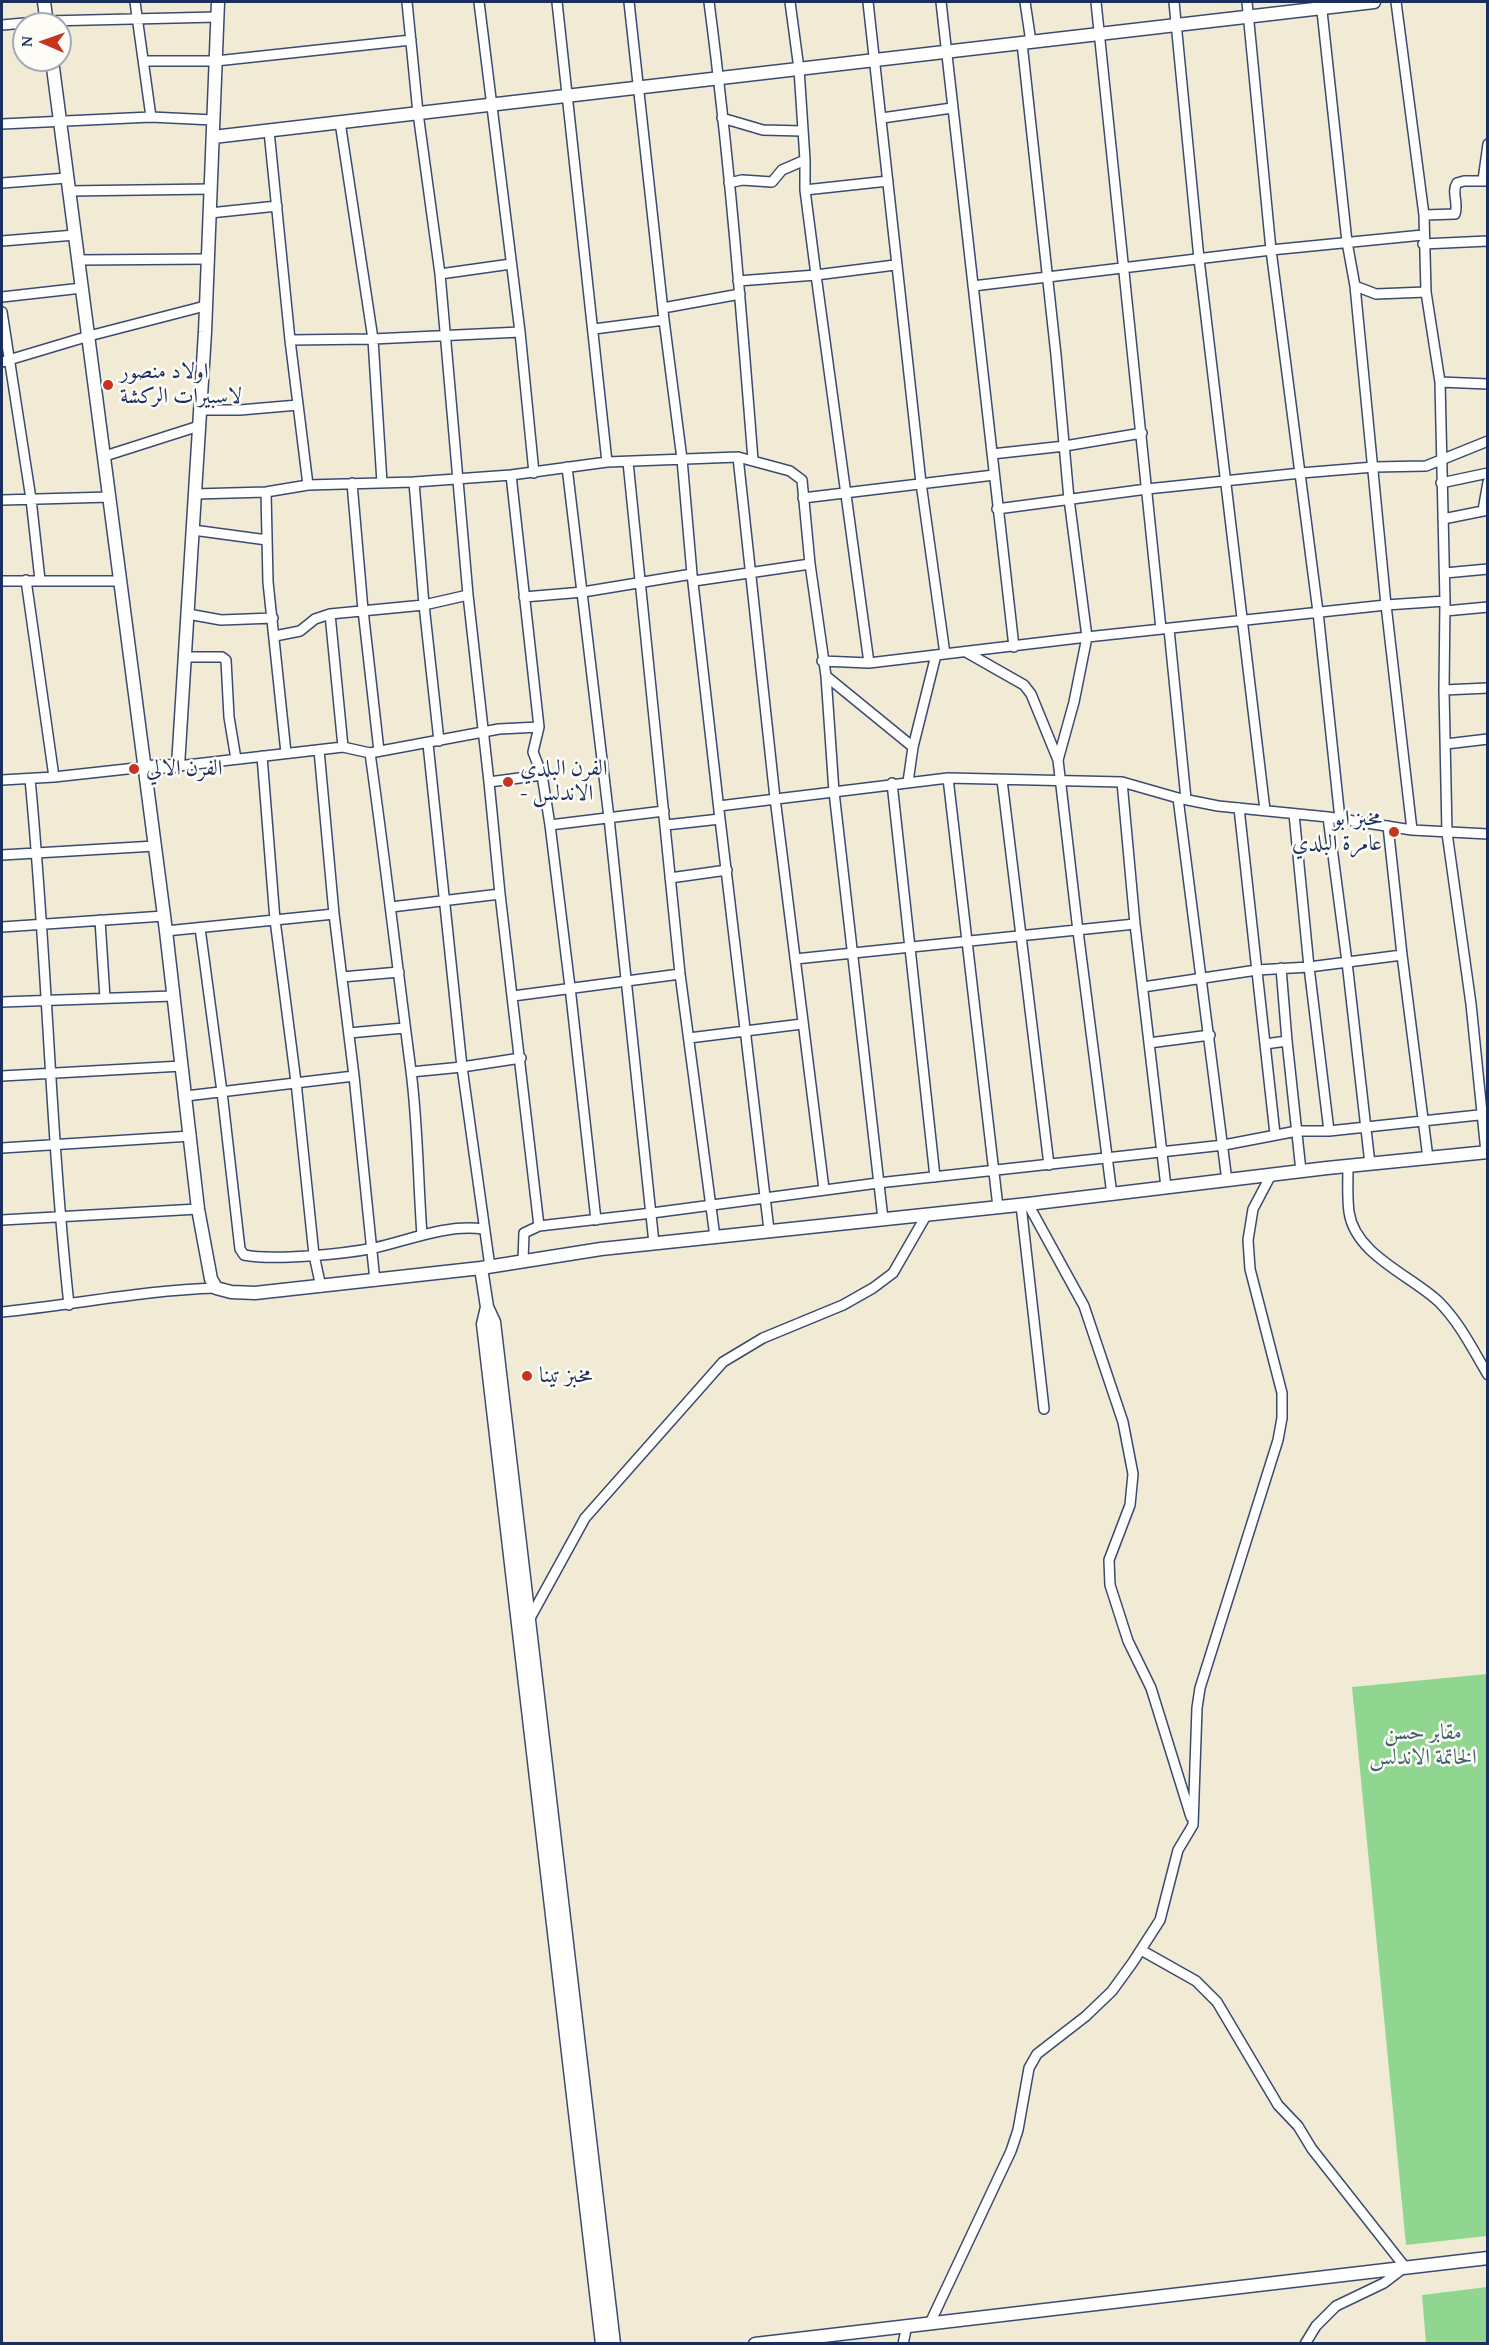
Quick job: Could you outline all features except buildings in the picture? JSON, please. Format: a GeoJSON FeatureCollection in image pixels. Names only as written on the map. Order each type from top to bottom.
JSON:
{"type":"FeatureCollection","features":[{"type":"Feature","properties":{"kind":"street"},"geometry":{"type":"LineString","coordinates":[[135,2],[151,117]]}},
{"type":"Feature","properties":{"kind":"street"},"geometry":{"type":"LineString","coordinates":[[178,766],[208,259],[218,2]]}},
{"type":"Feature","properties":{"kind":"street"},"geometry":{"type":"LineString","coordinates":[[407,2],[418,113],[440,274],[456,479],[468,595],[539,1226]]}},
{"type":"Feature","properties":{"kind":"street"},"geometry":{"type":"LineString","coordinates":[[479,2],[520,332],[534,473]]}},
{"type":"Feature","properties":{"kind":"street"},"geometry":{"type":"LineString","coordinates":[[557,2],[607,462]]}},
{"type":"Feature","properties":{"kind":"street"},"geometry":{"type":"LineString","coordinates":[[629,2],[664,320],[682,459],[720,819],[769,1230]]}},
{"type":"Feature","properties":{"kind":"street"},"geometry":{"type":"LineString","coordinates":[[709,2],[719,78],[740,294],[753,460]]}},
{"type":"Feature","properties":{"kind":"street"},"geometry":{"type":"LineString","coordinates":[[790,2],[799,69],[805,190],[869,663]]}},
{"type":"Feature","properties":{"kind":"street"},"geometry":{"type":"LineString","coordinates":[[868,2],[882,117],[895,265],[941,655],[913,747],[908,782]]}},
{"type":"Feature","properties":{"kind":"street"},"geometry":{"type":"LineString","coordinates":[[941,2],[1014,646]]}},
{"type":"Feature","properties":{"kind":"street"},"geometry":{"type":"LineString","coordinates":[[1025,2],[1026,42],[1047,278],[1069,499],[1087,637],[1074,702],[1058,760]]}},
{"type":"Feature","properties":{"kind":"street"},"geometry":{"type":"LineString","coordinates":[[1096,2],[1147,489],[1165,629],[1200,979],[1210,1035],[1227,1181]]}},
{"type":"Feature","properties":{"kind":"street"},"geometry":{"type":"LineString","coordinates":[[1174,2],[1178,24],[1198,259],[1264,810]]}},
{"type":"Feature","properties":{"kind":"street"},"geometry":{"type":"LineString","coordinates":[[1247,2],[1271,250],[1318,612],[1340,819]]}},
{"type":"Feature","properties":{"kind":"street"},"geometry":{"type":"LineString","coordinates":[[213,137],[1248,16],[1322,4],[1374,2]]}},
{"type":"Feature","properties":{"kind":"street"},"geometry":{"type":"LineString","coordinates":[[2,1312],[69,1305],[156,1291],[216,1288],[231,1292],[255,1293],[321,1287],[654,1243],[1025,1205],[1301,1171],[1487,1152],[1485,1115],[1448,833],[1440,382],[1426,292],[1424,215],[1396,2]]}},
{"type":"Feature","properties":{"kind":"street"},"geometry":{"type":"LineString","coordinates":[[1322,4],[1347,242],[1355,286],[1386,604],[1412,830]]}},
{"type":"Feature","properties":{"kind":"street"},"geometry":{"type":"LineString","coordinates":[[72,22],[217,17]]}},
{"type":"Feature","properties":{"kind":"street"},"geometry":{"type":"LineString","coordinates":[[144,61],[216,61],[411,40]]}},
{"type":"Feature","properties":{"kind":"street"},"geometry":{"type":"LineString","coordinates":[[53,72],[166,931],[198,1209],[208,1268],[216,1288]]}},
{"type":"Feature","properties":{"kind":"street"},"geometry":{"type":"LineString","coordinates":[[882,117],[952,108]]}},
{"type":"Feature","properties":{"kind":"street"},"geometry":{"type":"LineString","coordinates":[[2,124],[151,117],[213,120]]}},
{"type":"Feature","properties":{"kind":"street"},"geometry":{"type":"LineString","coordinates":[[722,118],[763,130],[802,131]]}},
{"type":"Feature","properties":{"kind":"street"},"geometry":{"type":"LineString","coordinates":[[340,122],[373,339],[382,483]]}},
{"type":"Feature","properties":{"kind":"street"},"geometry":{"type":"LineString","coordinates":[[269,130],[290,340],[308,485]]}},
{"type":"Feature","properties":{"kind":"street"},"geometry":{"type":"LineString","coordinates":[[1424,215],[1455,214],[1457,210],[1454,188],[1457,183],[1485,180],[1488,144]]}},
{"type":"Feature","properties":{"kind":"street"},"geometry":{"type":"LineString","coordinates":[[729,183],[742,180],[772,182],[782,170],[805,160]]}},
{"type":"Feature","properties":{"kind":"street"},"geometry":{"type":"LineString","coordinates":[[2,183],[67,178]]}},
{"type":"Feature","properties":{"kind":"street"},"geometry":{"type":"LineString","coordinates":[[805,190],[888,181]]}},
{"type":"Feature","properties":{"kind":"street"},"geometry":{"type":"LineString","coordinates":[[68,191],[211,189]]}},
{"type":"Feature","properties":{"kind":"street"},"geometry":{"type":"LineString","coordinates":[[210,213],[277,206]]}},
{"type":"Feature","properties":{"kind":"street"},"geometry":{"type":"LineString","coordinates":[[2,241],[75,235]]}},
{"type":"Feature","properties":{"kind":"street"},"geometry":{"type":"LineString","coordinates":[[973,286],[1347,242],[1488,241]]}},
{"type":"Feature","properties":{"kind":"street"},"geometry":{"type":"LineString","coordinates":[[79,260],[208,259]]}},
{"type":"Feature","properties":{"kind":"street"},"geometry":{"type":"LineString","coordinates":[[440,274],[511,264]]}},
{"type":"Feature","properties":{"kind":"street"},"geometry":{"type":"LineString","coordinates":[[738,281],[816,275],[895,265]]}},
{"type":"Feature","properties":{"kind":"street"},"geometry":{"type":"LineString","coordinates":[[1355,286],[1376,294],[1426,292]]}},
{"type":"Feature","properties":{"kind":"street"},"geometry":{"type":"LineString","coordinates":[[2,297],[82,288]]}},
{"type":"Feature","properties":{"kind":"street"},"geometry":{"type":"LineString","coordinates":[[663,308],[740,294]]}},
{"type":"Feature","properties":{"kind":"street"},"geometry":{"type":"LineString","coordinates":[[6,360],[205,306]]}},
{"type":"Feature","properties":{"kind":"street"},"geometry":{"type":"LineString","coordinates":[[2,312],[6,360],[31,499],[40,580]]}},
{"type":"Feature","properties":{"kind":"street"},"geometry":{"type":"LineString","coordinates":[[594,329],[664,320]]}},
{"type":"Feature","properties":{"kind":"street"},"geometry":{"type":"LineString","coordinates":[[290,340],[446,337],[520,332]]}},
{"type":"Feature","properties":{"kind":"street"},"geometry":{"type":"LineString","coordinates":[[1440,382],[1488,384]]}},
{"type":"Feature","properties":{"kind":"street"},"geometry":{"type":"LineString","coordinates":[[200,410],[240,410],[298,405]]}},
{"type":"Feature","properties":{"kind":"street"},"geometry":{"type":"LineString","coordinates":[[105,456],[199,426]]}},
{"type":"Feature","properties":{"kind":"street"},"geometry":{"type":"LineString","coordinates":[[992,454],[1065,446],[1142,433]]}},
{"type":"Feature","properties":{"kind":"street"},"geometry":{"type":"LineString","coordinates":[[997,509],[1147,489],[1301,473],[1374,467],[1426,466],[1488,441]]}},
{"type":"Feature","properties":{"kind":"street"},"geometry":{"type":"LineString","coordinates":[[738,457],[775,798],[824,1189]]}},
{"type":"Feature","properties":{"kind":"street"},"geometry":{"type":"LineString","coordinates":[[195,494],[266,492],[308,485],[414,482],[511,475],[607,462],[738,457],[790,471],[799,476],[802,480],[810,564],[822,661],[826,676],[834,792],[883,1219]]}},
{"type":"Feature","properties":{"kind":"street"},"geometry":{"type":"LineString","coordinates":[[628,462],[680,974],[715,1237]]}},
{"type":"Feature","properties":{"kind":"street"},"geometry":{"type":"LineString","coordinates":[[567,467],[609,818],[654,1243]]}},
{"type":"Feature","properties":{"kind":"street"},"geometry":{"type":"LineString","coordinates":[[1441,483],[1488,473]]}},
{"type":"Feature","properties":{"kind":"street"},"geometry":{"type":"LineString","coordinates":[[511,475],[539,727],[533,752],[542,775],[549,825],[596,1220]]}},
{"type":"Feature","properties":{"kind":"street"},"geometry":{"type":"LineString","coordinates":[[803,498],[994,475]]}},
{"type":"Feature","properties":{"kind":"street"},"geometry":{"type":"LineString","coordinates":[[414,482],[424,605],[439,741]]}},
{"type":"Feature","properties":{"kind":"street"},"geometry":{"type":"LineString","coordinates":[[1443,519],[1485,510],[1488,482]]}},
{"type":"Feature","properties":{"kind":"street"},"geometry":{"type":"LineString","coordinates":[[352,483],[375,752],[404,1028],[411,1072],[422,1236]]}},
{"type":"Feature","properties":{"kind":"street"},"geometry":{"type":"LineString","coordinates":[[266,492],[268,582],[286,753]]}},
{"type":"Feature","properties":{"kind":"street"},"geometry":{"type":"LineString","coordinates":[[2,500],[110,497]]}},
{"type":"Feature","properties":{"kind":"street"},"geometry":{"type":"LineString","coordinates":[[193,530],[267,540]]}},
{"type":"Feature","properties":{"kind":"street"},"geometry":{"type":"LineString","coordinates":[[524,597],[810,564]]}},
{"type":"Feature","properties":{"kind":"street"},"geometry":{"type":"LineString","coordinates":[[1445,573],[1488,569]]}},
{"type":"Feature","properties":{"kind":"street"},"geometry":{"type":"LineString","coordinates":[[26,580],[54,777]]}},
{"type":"Feature","properties":{"kind":"street"},"geometry":{"type":"LineString","coordinates":[[2,581],[120,580]]}},
{"type":"Feature","properties":{"kind":"street"},"geometry":{"type":"LineString","coordinates":[[275,636],[300,631],[315,619],[330,614],[424,605],[468,595]]}},
{"type":"Feature","properties":{"kind":"street"},"geometry":{"type":"LineString","coordinates":[[822,661],[869,663],[1386,604],[1445,601]]}},
{"type":"Feature","properties":{"kind":"street"},"geometry":{"type":"LineString","coordinates":[[1445,611],[1488,607]]}},
{"type":"Feature","properties":{"kind":"street"},"geometry":{"type":"LineString","coordinates":[[188,614],[221,621],[273,618]]}},
{"type":"Feature","properties":{"kind":"street"},"geometry":{"type":"LineString","coordinates":[[330,614],[343,747]]}},
{"type":"Feature","properties":{"kind":"street"},"geometry":{"type":"LineString","coordinates":[[966,652],[1024,685],[1031,694],[1058,760],[1112,1195]]}},
{"type":"Feature","properties":{"kind":"street"},"geometry":{"type":"LineString","coordinates":[[185,657],[222,657],[226,660],[229,717],[236,759]]}},
{"type":"Feature","properties":{"kind":"street"},"geometry":{"type":"LineString","coordinates":[[826,676],[913,747]]}},
{"type":"Feature","properties":{"kind":"street"},"geometry":{"type":"LineString","coordinates":[[1444,690],[1488,688]]}},
{"type":"Feature","properties":{"kind":"street"},"geometry":{"type":"LineString","coordinates":[[2,780],[178,766],[343,747],[375,752],[483,732],[539,727]]}},
{"type":"Feature","properties":{"kind":"street"},"geometry":{"type":"LineString","coordinates":[[1446,744],[1488,739]]}},
{"type":"Feature","properties":{"kind":"street"},"geometry":{"type":"LineString","coordinates":[[428,744],[462,1067],[483,1229],[487,1307],[483,1324],[602,2343]]}},
{"type":"Feature","properties":{"kind":"street"},"geometry":{"type":"LineString","coordinates":[[319,750],[334,914],[354,1076],[375,1281]]}},
{"type":"Feature","properties":{"kind":"street"},"geometry":{"type":"LineString","coordinates":[[262,756],[275,920],[296,1082],[314,1255],[321,1287]]}},
{"type":"Feature","properties":{"kind":"street"},"geometry":{"type":"LineString","coordinates":[[489,782],[542,775]]}},
{"type":"Feature","properties":{"kind":"street"},"geometry":{"type":"LineString","coordinates":[[719,806],[892,783],[948,778],[1122,782],[1182,799],[1239,808],[1340,819],[1412,830],[1488,834]]}},
{"type":"Feature","properties":{"kind":"street"},"geometry":{"type":"LineString","coordinates":[[948,778],[965,942],[998,1207]]}},
{"type":"Feature","properties":{"kind":"street"},"geometry":{"type":"LineString","coordinates":[[30,779],[43,924],[49,1072],[69,1305]]}},
{"type":"Feature","properties":{"kind":"street"},"geometry":{"type":"LineString","coordinates":[[1002,780],[1023,937],[1049,1165]]}},
{"type":"Feature","properties":{"kind":"street"},"geometry":{"type":"LineString","coordinates":[[1122,782],[1135,924],[1166,1187]]}},
{"type":"Feature","properties":{"kind":"street"},"geometry":{"type":"LineString","coordinates":[[892,783],[935,1177]]}},
{"type":"Feature","properties":{"kind":"street"},"geometry":{"type":"LineString","coordinates":[[1239,808],[1275,1134]]}},
{"type":"Feature","properties":{"kind":"street"},"geometry":{"type":"LineString","coordinates":[[549,825],[664,811]]}},
{"type":"Feature","properties":{"kind":"street"},"geometry":{"type":"LineString","coordinates":[[1294,814],[1309,967],[1329,1131]]}},
{"type":"Feature","properties":{"kind":"street"},"geometry":{"type":"LineString","coordinates":[[1328,818],[1370,1164]]}},
{"type":"Feature","properties":{"kind":"street"},"geometry":{"type":"LineString","coordinates":[[666,825],[720,819]]}},
{"type":"Feature","properties":{"kind":"street"},"geometry":{"type":"LineString","coordinates":[[1389,826],[1402,955],[1428,1158]]}},
{"type":"Feature","properties":{"kind":"street"},"geometry":{"type":"LineString","coordinates":[[2,855],[155,846]]}},
{"type":"Feature","properties":{"kind":"street"},"geometry":{"type":"LineString","coordinates":[[670,878],[727,870]]}},
{"type":"Feature","properties":{"kind":"street"},"geometry":{"type":"LineString","coordinates":[[391,908],[500,894]]}},
{"type":"Feature","properties":{"kind":"street"},"geometry":{"type":"LineString","coordinates":[[166,931],[334,914]]}},
{"type":"Feature","properties":{"kind":"street"},"geometry":{"type":"LineString","coordinates":[[2,927],[164,916]]}},
{"type":"Feature","properties":{"kind":"street"},"geometry":{"type":"LineString","coordinates":[[99,920],[105,998]]}},
{"type":"Feature","properties":{"kind":"street"},"geometry":{"type":"LineString","coordinates":[[795,959],[1135,924]]}},
{"type":"Feature","properties":{"kind":"street"},"geometry":{"type":"LineString","coordinates":[[200,928],[240,1249],[244,1255],[314,1255],[371,1248],[452,1228],[483,1229]]}},
{"type":"Feature","properties":{"kind":"street"},"geometry":{"type":"LineString","coordinates":[[1143,987],[1257,970],[1309,967],[1402,955]]}},
{"type":"Feature","properties":{"kind":"street"},"geometry":{"type":"LineString","coordinates":[[1281,968],[1301,1171]]}},
{"type":"Feature","properties":{"kind":"street"},"geometry":{"type":"LineString","coordinates":[[342,977],[399,972]]}},
{"type":"Feature","properties":{"kind":"street"},"geometry":{"type":"LineString","coordinates":[[513,996],[680,974]]}},
{"type":"Feature","properties":{"kind":"street"},"geometry":{"type":"LineString","coordinates":[[2,1002],[173,996]]}},
{"type":"Feature","properties":{"kind":"street"},"geometry":{"type":"LineString","coordinates":[[689,1038],[802,1024]]}},
{"type":"Feature","properties":{"kind":"street"},"geometry":{"type":"LineString","coordinates":[[349,1033],[404,1028]]}},
{"type":"Feature","properties":{"kind":"street"},"geometry":{"type":"LineString","coordinates":[[1149,1043],[1210,1035]]}},
{"type":"Feature","properties":{"kind":"street"},"geometry":{"type":"LineString","coordinates":[[1265,1044],[1287,1041]]}},
{"type":"Feature","properties":{"kind":"street"},"geometry":{"type":"LineString","coordinates":[[411,1072],[521,1058]]}},
{"type":"Feature","properties":{"kind":"street"},"geometry":{"type":"LineString","coordinates":[[2,1076],[182,1066]]}},
{"type":"Feature","properties":{"kind":"street"},"geometry":{"type":"LineString","coordinates":[[186,1096],[354,1076]]}},
{"type":"Feature","properties":{"kind":"street"},"geometry":{"type":"LineString","coordinates":[[523,1261],[524,1233],[539,1226],[652,1214],[824,1189],[1224,1145],[1297,1131],[1329,1131],[1485,1115]]}},
{"type":"Feature","properties":{"kind":"street"},"geometry":{"type":"LineString","coordinates":[[2,1148],[191,1136]]}},
{"type":"Feature","properties":{"kind":"street"},"geometry":{"type":"LineString","coordinates":[[1348,1166],[1349,1215],[1358,1234],[1383,1263],[1439,1302],[1464,1334],[1488,1375]]}},
{"type":"Feature","properties":{"kind":"street"},"geometry":{"type":"LineString","coordinates":[[930,2323],[1011,2151],[1018,2130],[1029,2068],[1037,2054],[1086,2016],[1112,1991],[1141,1950],[1160,1920],[1178,1850],[1193,1825],[1197,1708],[1200,1688],[1272,1462],[1282,1418],[1282,1393],[1250,1269],[1248,1240],[1253,1209],[1271,1175]]}},
{"type":"Feature","properties":{"kind":"street"},"geometry":{"type":"LineString","coordinates":[[1025,1205],[1084,1306],[1123,1422],[1133,1474],[1130,1505],[1109,1560],[1110,1585],[1128,1641],[1151,1688],[1193,1825]]}},
{"type":"Feature","properties":{"kind":"street"},"geometry":{"type":"LineString","coordinates":[[1025,1205],[1044,1409]]}},
{"type":"Feature","properties":{"kind":"street"},"geometry":{"type":"LineString","coordinates":[[2,1220],[198,1209]]}},
{"type":"Feature","properties":{"kind":"street"},"geometry":{"type":"LineString","coordinates":[[529,1620],[585,1518],[723,1362],[764,1338],[843,1305],[873,1288],[893,1273],[927,1214]]}},
{"type":"Feature","properties":{"kind":"street"},"geometry":{"type":"LineString","coordinates":[[487,1307],[494,1322],[614,2343]]}},
{"type":"Feature","properties":{"kind":"street"},"geometry":{"type":"LineString","coordinates":[[1141,1950],[1196,1981],[1217,2002],[1278,2105],[1298,2126],[1312,2149],[1406,2266]]}},
{"type":"Feature","properties":{"kind":"street"},"geometry":{"type":"LineString","coordinates":[[755,2343],[1488,2258]]}},
{"type":"Feature","properties":{"kind":"street"},"geometry":{"type":"LineString","coordinates":[[1305,2343],[1316,2326],[1336,2306],[1384,2283],[1406,2266]]}},
{"type":"Feature","properties":{"kind":"street"},"geometry":{"type":"LineString","coordinates":[[903,2343],[907,2325]]}},
{"type":"Feature","properties":{"kind":"green space","name":"مقابر حسن الخاتمة الاندلس"},"geometry":{"type":"Polygon","coordinates":[[[1487,1674],[1487,2236],[1406,2245],[1352,1687],[1487,1674]]]}},
{"type":"Feature","properties":{"kind":"green space"},"geometry":{"type":"Polygon","coordinates":[[[1487,2287],[1487,2343],[1426,2343],[1422,2295],[1487,2287]]]}},
{"type":"Feature","properties":{"kind":"place","name":"اولاد منصور لاسبيرات الركشة"},"geometry":{"type":"Point","coordinates":[108,385]}},
{"type":"Feature","properties":{"kind":"place","name":"الفرن الالي"},"geometry":{"type":"Point","coordinates":[134,769]}},
{"type":"Feature","properties":{"kind":"place","name":"الفرن البلدي - الاندلس"},"geometry":{"type":"Point","coordinates":[508,782]}},
{"type":"Feature","properties":{"kind":"place","name":"مخبز ابو عامرة البلدي"},"geometry":{"type":"Point","coordinates":[1394,832]}},
{"type":"Feature","properties":{"kind":"place","name":"مخبز تينا"},"geometry":{"type":"Point","coordinates":[527,1376]}}]}
